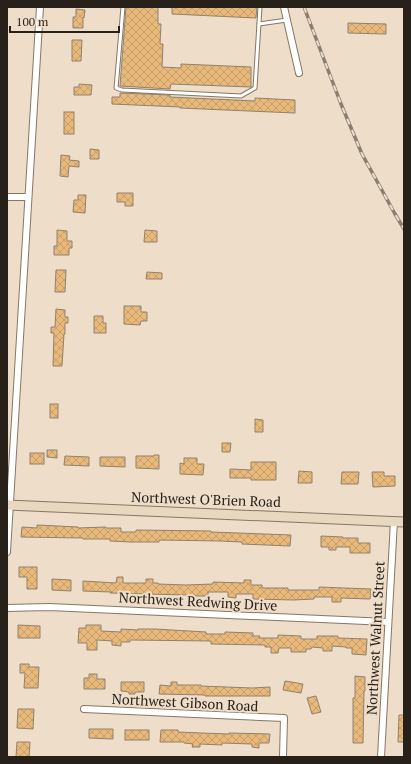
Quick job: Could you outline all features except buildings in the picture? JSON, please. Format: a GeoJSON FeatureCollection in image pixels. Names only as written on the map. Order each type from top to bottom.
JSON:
{"type":"FeatureCollection","features":[{"type":"Feature","properties":{"kind":"street"},"geometry":{"type":"LineString","coordinates":[[7,552],[40,7]]}},
{"type":"Feature","properties":{"kind":"street"},"geometry":{"type":"LineString","coordinates":[[284,7],[299,73]]}},
{"type":"Feature","properties":{"kind":"street"},"geometry":{"type":"LineString","coordinates":[[7,197],[28,197]]}},
{"type":"Feature","properties":{"kind":"street","name":"Northwest O'Brien Road"},"geometry":{"type":"LineString","coordinates":[[9,505],[404,522]]}},
{"type":"Feature","properties":{"kind":"street","name":"Northwest Walnut Street"},"geometry":{"type":"LineString","coordinates":[[381,757],[394,521]]}},
{"type":"Feature","properties":{"kind":"street","name":"Northwest Redwing Drive"},"geometry":{"type":"LineString","coordinates":[[7,608],[49,607],[388,622]]}},
{"type":"Feature","properties":{"kind":"street","name":"Northwest Gibson Road"},"geometry":{"type":"LineString","coordinates":[[84,709],[284,718],[283,757]]}},
{"type":"Feature","properties":{"kind":"lane"},"geometry":{"type":"LineString","coordinates":[[123,7],[116,88],[122,90],[241,96],[255,88],[260,7]]}},
{"type":"Feature","properties":{"kind":"lane"},"geometry":{"type":"LineString","coordinates":[[259,24],[287,20]]}},
{"type":"Feature","properties":{"kind":"railway"},"geometry":{"type":"LineString","coordinates":[[304,7],[362,154],[404,229]]}}]}
